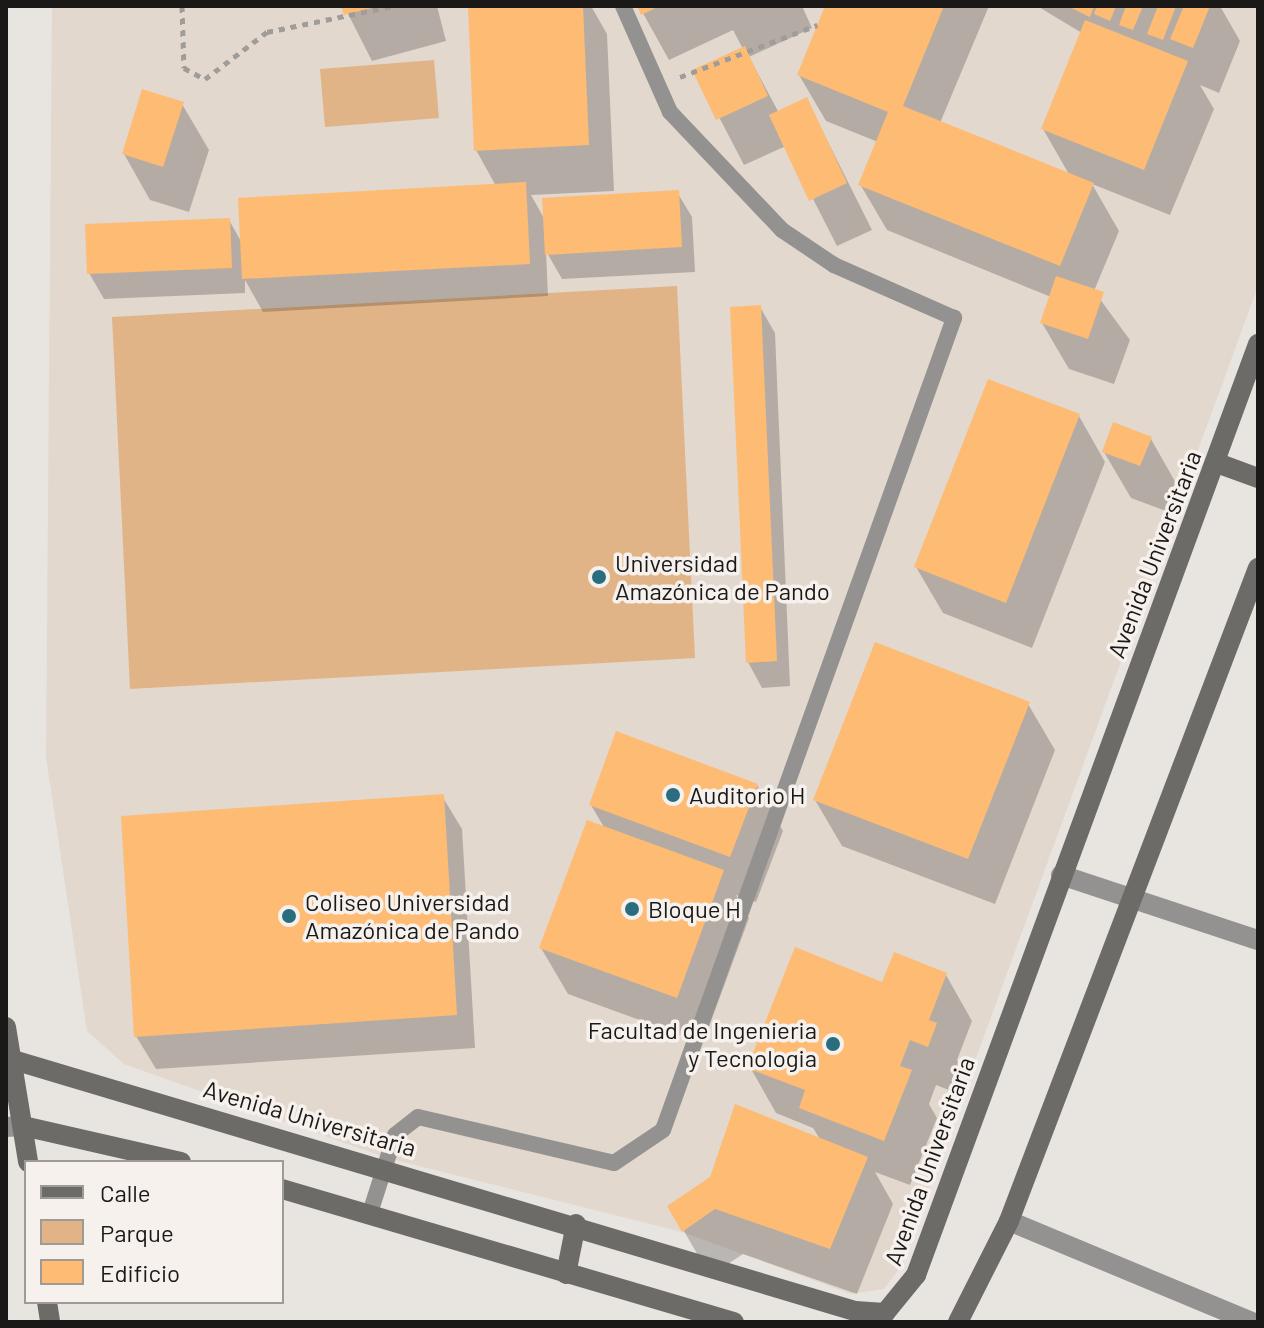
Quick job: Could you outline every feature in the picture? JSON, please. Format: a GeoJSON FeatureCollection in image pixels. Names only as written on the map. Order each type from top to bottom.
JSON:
{"type":"FeatureCollection","features":[{"type":"Feature","properties":{"kind":"main road","name":"Avenida Universitaria"},"geometry":{"type":"LineString","coordinates":[[10,1059],[387,1167],[855,1311],[887,1318],[916,1275],[1061,875],[1217,463],[1258,344]]}},
{"type":"Feature","properties":{"kind":"main road"},"geometry":{"type":"LineString","coordinates":[[1217,463],[1258,478]]}},
{"type":"Feature","properties":{"kind":"main road"},"geometry":{"type":"LineString","coordinates":[[958,1322],[1009,1221],[1258,568]]}},
{"type":"Feature","properties":{"kind":"main road"},"geometry":{"type":"LineString","coordinates":[[6,1027],[14,1127],[27,1160]]}},
{"type":"Feature","properties":{"kind":"main road"},"geometry":{"type":"LineString","coordinates":[[14,1127],[171,1160]]}},
{"type":"Feature","properties":{"kind":"main road"},"geometry":{"type":"LineString","coordinates":[[284,1190],[734,1322]]}},
{"type":"Feature","properties":{"kind":"main road"},"geometry":{"type":"LineString","coordinates":[[566,1274],[576,1224]]}},
{"type":"Feature","properties":{"kind":"street"},"geometry":{"type":"LineString","coordinates":[[1061,875],[1258,940]]}},
{"type":"Feature","properties":{"kind":"street"},"geometry":{"type":"LineString","coordinates":[[1009,1221],[1252,1322]]}},
{"type":"Feature","properties":{"kind":"lane"},"geometry":{"type":"LineString","coordinates":[[369,1216],[403,1122],[418,1117],[614,1163],[663,1130],[954,318],[834,265],[782,230],[670,112],[623,6]]}},
{"type":"Feature","properties":{"kind":"path"},"geometry":{"type":"LineString","coordinates":[[182,6],[184,68],[205,79],[267,32],[393,6]]}},
{"type":"Feature","properties":{"kind":"path"},"geometry":{"type":"LineString","coordinates":[[658,85],[817,25]]}},
{"type":"Feature","properties":{"kind":"shaded area","name":"Universidad Amazónica de Pando"},"geometry":{"type":"Polygon","coordinates":[[[52,6],[1258,6],[1258,286],[899,1269],[884,1289],[851,1294],[682,1232],[387,1158],[124,1064],[87,1031],[46,757],[52,6]]]}},
{"type":"Feature","properties":{"kind":"green space"},"geometry":{"type":"Polygon","coordinates":[[[434,60],[439,118],[325,127],[320,69],[434,60]]]}},
{"type":"Feature","properties":{"kind":"green space"},"geometry":{"type":"Polygon","coordinates":[[[677,286],[695,658],[130,689],[112,317],[677,286]]]}},
{"type":"Feature","properties":{"kind":"building"},"geometry":{"type":"Polygon","coordinates":[[[341,6],[376,6],[376,7],[344,15],[341,6]]]}},
{"type":"Feature","properties":{"kind":"building"},"geometry":{"type":"Polygon","coordinates":[[[468,6],[583,6],[589,145],[474,151],[468,6]]]}},
{"type":"Feature","properties":{"kind":"building"},"geometry":{"type":"Polygon","coordinates":[[[637,6],[660,6],[641,15],[637,6]]]}},
{"type":"Feature","properties":{"kind":"building"},"geometry":{"type":"Polygon","coordinates":[[[825,6],[944,6],[903,106],[1094,183],[1060,266],[858,185],[888,112],[797,75],[825,6]]]}},
{"type":"Feature","properties":{"kind":"building"},"geometry":{"type":"Polygon","coordinates":[[[1067,6],[1094,6],[1090,17],[1067,6]]]}},
{"type":"Feature","properties":{"kind":"building"},"geometry":{"type":"Polygon","coordinates":[[[1097,6],[1116,6],[1110,21],[1094,14],[1097,6]]]}},
{"type":"Feature","properties":{"kind":"building"},"geometry":{"type":"Polygon","coordinates":[[[1126,6],[1143,6],[1133,30],[1119,25],[1126,6]]]}},
{"type":"Feature","properties":{"kind":"building"},"geometry":{"type":"Polygon","coordinates":[[[1158,6],[1176,6],[1163,40],[1147,34],[1158,6]]]}},
{"type":"Feature","properties":{"kind":"building"},"geometry":{"type":"Polygon","coordinates":[[[1184,6],[1210,6],[1193,48],[1170,39],[1184,6]]]}},
{"type":"Feature","properties":{"kind":"building"},"geometry":{"type":"Polygon","coordinates":[[[1085,20],[1188,61],[1144,170],[1041,129],[1085,20]]]}},
{"type":"Feature","properties":{"kind":"building"},"geometry":{"type":"Polygon","coordinates":[[[745,46],[768,96],[716,120],[692,70],[745,46]]]}},
{"type":"Feature","properties":{"kind":"building"},"geometry":{"type":"Polygon","coordinates":[[[142,89],[184,102],[163,167],[122,154],[142,89]]]}},
{"type":"Feature","properties":{"kind":"building"},"geometry":{"type":"Polygon","coordinates":[[[807,97],[847,183],[809,201],[769,115],[807,97]]]}},
{"type":"Feature","properties":{"kind":"building"},"geometry":{"type":"Polygon","coordinates":[[[526,182],[530,264],[242,279],[238,198],[526,182]]]}},
{"type":"Feature","properties":{"kind":"building"},"geometry":{"type":"Polygon","coordinates":[[[679,190],[682,247],[545,255],[542,198],[679,190]]]}},
{"type":"Feature","properties":{"kind":"building"},"geometry":{"type":"Polygon","coordinates":[[[230,218],[232,268],[87,274],[85,224],[230,218]]]}},
{"type":"Feature","properties":{"kind":"building"},"geometry":{"type":"Polygon","coordinates":[[[1056,276],[1104,292],[1088,339],[1040,323],[1056,276]]]}},
{"type":"Feature","properties":{"kind":"building"},"geometry":{"type":"Polygon","coordinates":[[[761,305],[777,661],[746,663],[730,307],[761,305]]]}},
{"type":"Feature","properties":{"kind":"building"},"geometry":{"type":"Polygon","coordinates":[[[988,379],[1080,414],[1006,603],[914,567],[988,379]]]}},
{"type":"Feature","properties":{"kind":"building"},"geometry":{"type":"Polygon","coordinates":[[[1113,422],[1152,437],[1140,466],[1102,452],[1113,422]]]}},
{"type":"Feature","properties":{"kind":"building"},"geometry":{"type":"Polygon","coordinates":[[[875,642],[1030,702],[968,859],[813,800],[875,642]]]}},
{"type":"Feature","properties":{"kind":"building","name":"Auditorio H"},"geometry":{"type":"Polygon","coordinates":[[[616,731],[758,784],[730,857],[589,805],[616,731]]]}},
{"type":"Feature","properties":{"kind":"building","name":"Coliseo Universidad Amazónica de Pando"},"geometry":{"type":"Polygon","coordinates":[[[444,794],[457,1015],[134,1037],[121,816],[444,794]]]}},
{"type":"Feature","properties":{"kind":"building","name":"Bloque H"},"geometry":{"type":"Polygon","coordinates":[[[587,820],[724,870],[677,998],[539,948],[587,820]]]}},
{"type":"Feature","properties":{"kind":"building","name":"Facultad de Ingenieria y Tecnologia"},"geometry":{"type":"Polygon","coordinates":[[[795,947],[882,982],[894,952],[947,973],[929,1020],[937,1023],[928,1047],[910,1040],[900,1066],[912,1070],[884,1141],[799,1108],[805,1090],[747,1068],[795,947]]]}},
{"type":"Feature","properties":{"kind":"building"},"geometry":{"type":"Polygon","coordinates":[[[735,1104],[868,1157],[830,1249],[715,1209],[682,1232],[667,1206],[710,1177],[735,1104]]]}},
{"type":"Feature","properties":{"kind":"place","name":"Universidad Amazónica de Pando"},"geometry":{"type":"Point","coordinates":[599,577]}},
{"type":"Feature","properties":{"kind":"place","name":"Auditorio H"},"geometry":{"type":"Point","coordinates":[673,795]}},
{"type":"Feature","properties":{"kind":"place","name":"Bloque H"},"geometry":{"type":"Point","coordinates":[632,909]}},
{"type":"Feature","properties":{"kind":"place","name":"Coliseo Universidad Amazónica de Pando"},"geometry":{"type":"Point","coordinates":[289,916]}},
{"type":"Feature","properties":{"kind":"place","name":"Facultad de Ingenieria y Tecnologia"},"geometry":{"type":"Point","coordinates":[833,1044]}}]}
